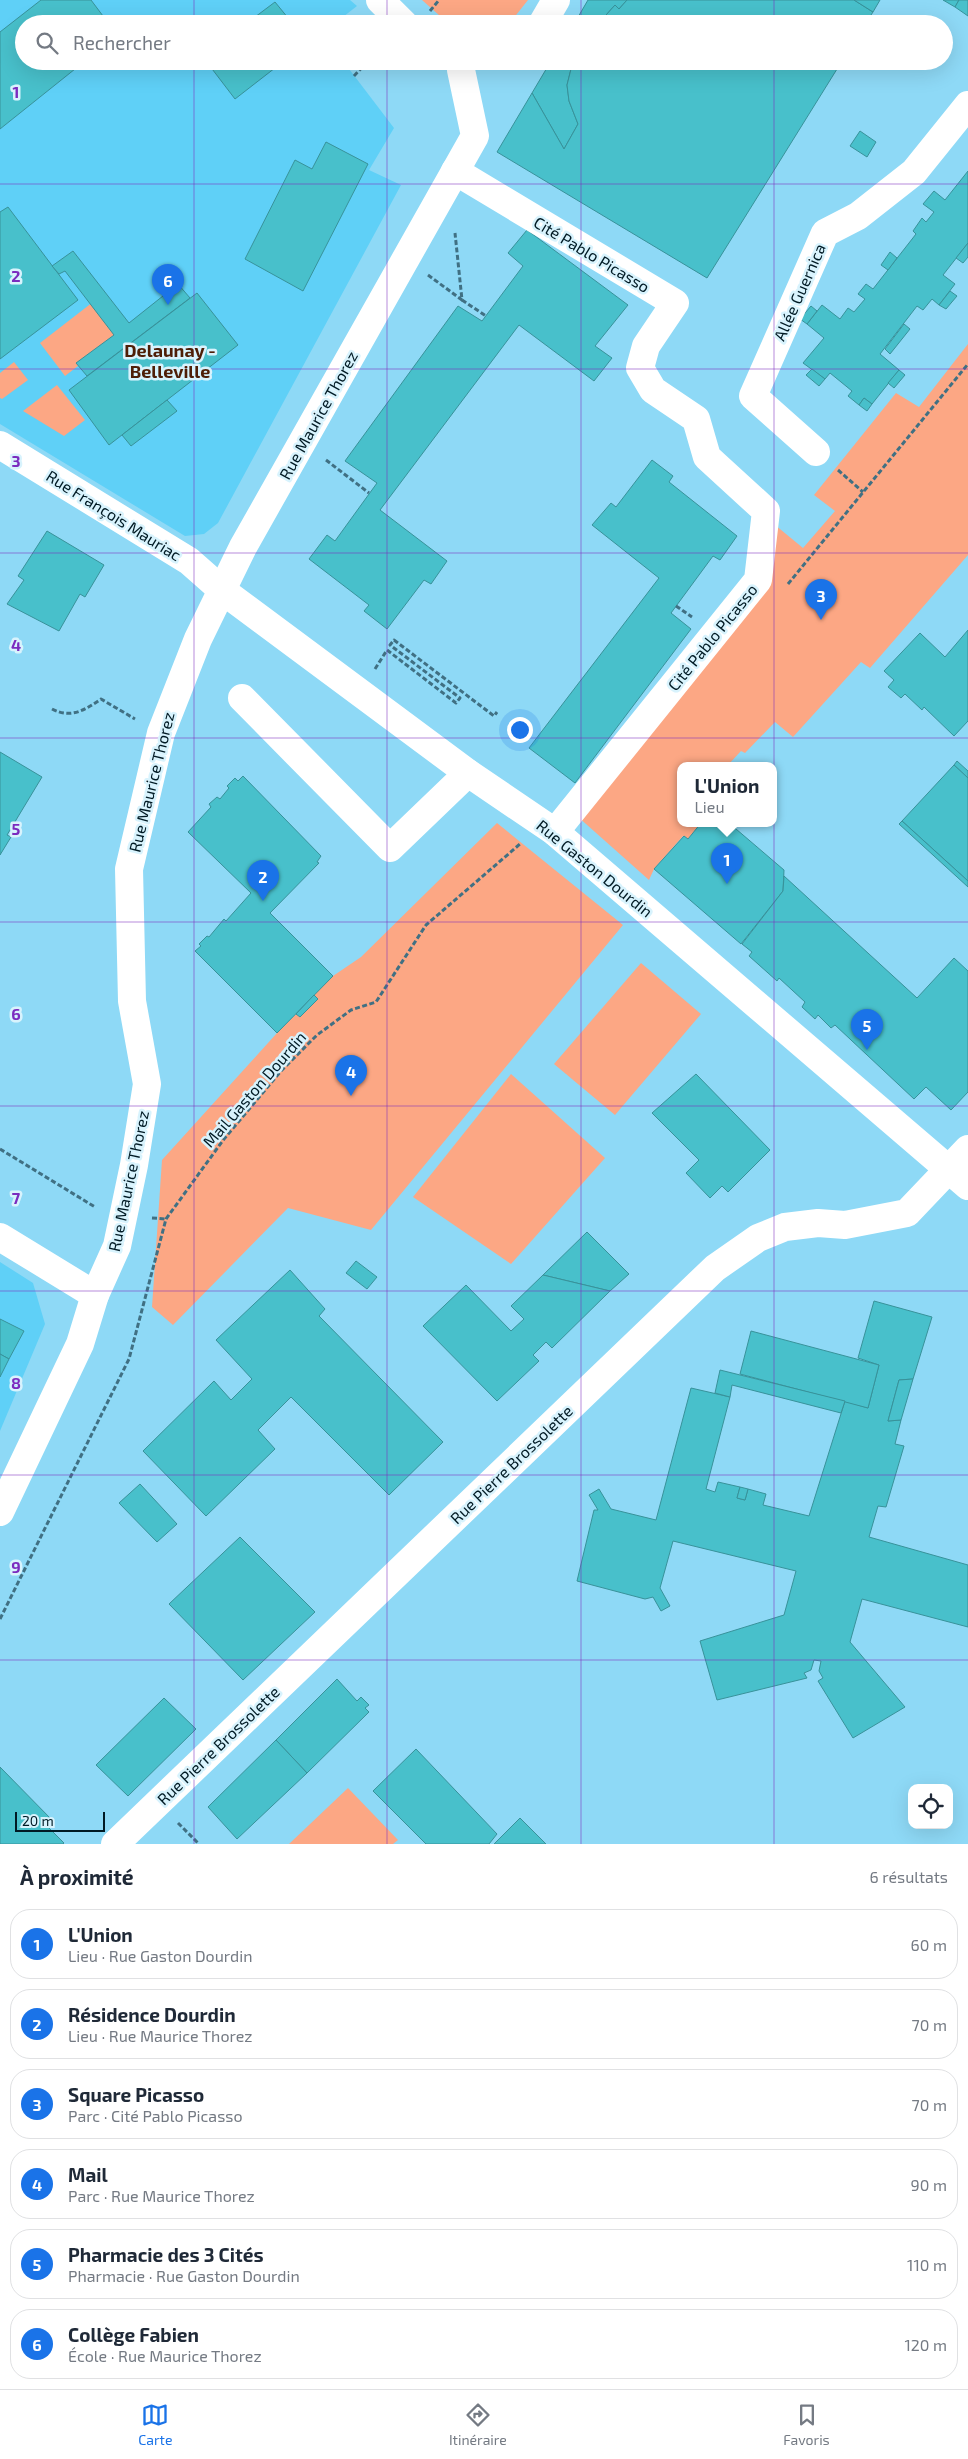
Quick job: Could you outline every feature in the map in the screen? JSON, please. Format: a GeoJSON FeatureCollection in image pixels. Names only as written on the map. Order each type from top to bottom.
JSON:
{"type":"FeatureCollection","features":[{"type":"Feature","properties":{"kind":"street"},"geometry":{"type":"LineString","coordinates":[[380,0],[395,15]]}},
{"type":"Feature","properties":{"kind":"street"},"geometry":{"type":"LineString","coordinates":[[547,15],[556,0]]}},
{"type":"Feature","properties":{"kind":"street","name":"Rue Maurice Thorez"},"geometry":{"type":"LineString","coordinates":[[0,1512],[80,1344],[95,1295],[117,1246],[134,1165],[147,1084],[132,1001],[129,869],[160,733],[198,639],[243,547],[475,136],[462,70]]}},
{"type":"Feature","properties":{"kind":"street","name":"Allée Guernica"},"geometry":{"type":"LineString","coordinates":[[816,452],[753,396],[825,233],[858,216],[914,172],[968,105]]}},
{"type":"Feature","properties":{"kind":"street","name":"Cité Pablo Picasso"},"geometry":{"type":"LineString","coordinates":[[452,177],[675,303],[646,346],[640,368],[653,390],[696,419],[707,457],[766,511],[758,580],[555,832]]}},
{"type":"Feature","properties":{"kind":"street","name":"Rue François Mauriac"},"geometry":{"type":"LineString","coordinates":[[0,445],[189,561],[222,591]]}},
{"type":"Feature","properties":{"kind":"street","name":"Rue Gaston Dourdin"},"geometry":{"type":"LineString","coordinates":[[222,591],[468,773],[555,832],[959,1178]]}},
{"type":"Feature","properties":{"kind":"street"},"geometry":{"type":"LineString","coordinates":[[242,698],[390,848],[468,773]]}},
{"type":"Feature","properties":{"kind":"street","name":"Rue Pierre Brossolette"},"geometry":{"type":"LineString","coordinates":[[115,1844],[715,1268],[758,1238],[786,1227],[818,1223],[845,1225],[907,1213],[959,1178],[968,1149]]}},
{"type":"Feature","properties":{"kind":"street"},"geometry":{"type":"LineString","coordinates":[[0,1237],[95,1295]]}},
{"type":"Feature","properties":{"kind":"path"},"geometry":{"type":"LineString","coordinates":[[354,76],[360,70]]}},
{"type":"Feature","properties":{"kind":"path"},"geometry":{"type":"LineString","coordinates":[[452,177],[455,198],[455,233],[462,300]]}},
{"type":"Feature","properties":{"kind":"path"},"geometry":{"type":"LineString","coordinates":[[406,259],[486,316]]}},
{"type":"Feature","properties":{"kind":"path"},"geometry":{"type":"LineString","coordinates":[[816,452],[863,493]]}},
{"type":"Feature","properties":{"kind":"path"},"geometry":{"type":"LineString","coordinates":[[339,470],[369,493]]}},
{"type":"Feature","properties":{"kind":"path"},"geometry":{"type":"LineString","coordinates":[[360,692],[387,650],[456,703],[460,698],[390,645],[394,640],[494,716],[497,712]]}},
{"type":"Feature","properties":{"kind":"path"},"geometry":{"type":"LineString","coordinates":[[52,709],[62,715],[76,713],[101,699],[134,719]]}},
{"type":"Feature","properties":{"kind":"path","name":"Mail Gaston Dourdin"},"geometry":{"type":"LineString","coordinates":[[0,1619],[129,1359],[166,1219],[224,1139],[281,1071],[317,1035],[351,1010],[376,1002],[426,925],[522,842]]}},
{"type":"Feature","properties":{"kind":"path"},"geometry":{"type":"LineString","coordinates":[[0,1149],[104,1213],[122,1216]]}},
{"type":"Feature","properties":{"kind":"shaded area"},"geometry":{"type":"Polygon","coordinates":[[[0,0],[350,0],[357,6],[346,15],[15,15],[15,70],[350,70],[394,128],[369,170],[401,185],[218,523],[204,534],[185,536],[0,424],[0,0]]]}},
{"type":"Feature","properties":{"kind":"shaded area"},"geometry":{"type":"Polygon","coordinates":[[[422,0],[528,0],[516,15],[439,15],[422,0]]]}},
{"type":"Feature","properties":{"kind":"shaded area"},"geometry":{"type":"Polygon","coordinates":[[[93,302],[118,335],[65,376],[40,343],[93,302]]]}},
{"type":"Feature","properties":{"kind":"shaded area"},"geometry":{"type":"Polygon","coordinates":[[[968,344],[968,555],[870,668],[861,662],[793,737],[775,722],[745,753],[741,751],[731,762],[677,762],[677,827],[698,827],[688,839],[683,836],[654,869],[649,880],[577,816],[762,578],[769,520],[803,548],[835,511],[814,495],[896,393],[919,407],[968,344]]]}},
{"type":"Feature","properties":{"kind":"shaded area"},"geometry":{"type":"Polygon","coordinates":[[[14,362],[28,380],[2,399],[0,398],[0,373],[14,362]]]}},
{"type":"Feature","properties":{"kind":"shaded area"},"geometry":{"type":"Polygon","coordinates":[[[57,385],[85,420],[64,436],[23,411],[57,385]]]}},
{"type":"Feature","properties":{"kind":"shaded area"},"geometry":{"type":"Polygon","coordinates":[[[497,823],[623,925],[371,1230],[288,1208],[173,1325],[152,1307],[162,1160],[277,1033],[296,1014],[300,1017],[318,999],[314,995],[333,976],[361,957],[497,823]]]}},
{"type":"Feature","properties":{"kind":"shaded area"},"geometry":{"type":"Polygon","coordinates":[[[641,963],[701,1014],[615,1115],[554,1064],[641,963]]]}},
{"type":"Feature","properties":{"kind":"shaded area"},"geometry":{"type":"Polygon","coordinates":[[[511,1074],[605,1158],[511,1264],[413,1197],[511,1074]]]}},
{"type":"Feature","properties":{"kind":"shaded area"},"geometry":{"type":"Polygon","coordinates":[[[0,1262],[33,1283],[45,1324],[0,1431],[0,1262]]]}},
{"type":"Feature","properties":{"kind":"shaded area"},"geometry":{"type":"Polygon","coordinates":[[[348,1788],[398,1840],[393,1844],[289,1844],[348,1788]]]}},
{"type":"Feature","properties":{"kind":"building"},"geometry":{"type":"Polygon","coordinates":[[[41,0],[91,0],[102,15],[22,15],[41,0]]]}},
{"type":"Feature","properties":{"kind":"building"},"geometry":{"type":"Polygon","coordinates":[[[588,0],[627,0],[619,9],[615,5],[606,15],[579,15],[588,0]]]}},
{"type":"Feature","properties":{"kind":"building"},"geometry":{"type":"Polygon","coordinates":[[[627,0],[854,0],[873,12],[871,15],[606,15],[615,5],[619,9],[627,0]]]}},
{"type":"Feature","properties":{"kind":"building"},"geometry":{"type":"Polygon","coordinates":[[[854,0],[880,0],[873,12],[854,0]]]}},
{"type":"Feature","properties":{"kind":"building"},"geometry":{"type":"Polygon","coordinates":[[[943,0],[959,0],[955,7],[943,0]]]}},
{"type":"Feature","properties":{"kind":"building"},"geometry":{"type":"Polygon","coordinates":[[[959,0],[968,0],[968,16],[955,7],[959,0]]]}},
{"type":"Feature","properties":{"kind":"building"},"geometry":{"type":"Polygon","coordinates":[[[275,2],[286,15],[258,15],[275,2]]]}},
{"type":"Feature","properties":{"kind":"building"},"geometry":{"type":"Polygon","coordinates":[[[15,20],[15,70],[74,70],[0,129],[0,32],[15,20]]]}},
{"type":"Feature","properties":{"kind":"building"},"geometry":{"type":"Polygon","coordinates":[[[213,70],[272,70],[235,99],[213,70]]]}},
{"type":"Feature","properties":{"kind":"building"},"geometry":{"type":"Polygon","coordinates":[[[546,70],[571,70],[567,85],[569,101],[578,124],[564,149],[532,93],[546,70]]]}},
{"type":"Feature","properties":{"kind":"building"},"geometry":{"type":"Polygon","coordinates":[[[571,70],[836,70],[707,278],[497,152],[532,93],[564,149],[578,124],[569,101],[567,85],[571,70]]]}},
{"type":"Feature","properties":{"kind":"building"},"geometry":{"type":"Polygon","coordinates":[[[860,131],[876,142],[867,157],[850,146],[860,131]]]}},
{"type":"Feature","properties":{"kind":"building"},"geometry":{"type":"Polygon","coordinates":[[[326,142],[368,164],[303,291],[245,259],[295,160],[312,169],[326,142]]]}},
{"type":"Feature","properties":{"kind":"building"},"geometry":{"type":"Polygon","coordinates":[[[968,171],[968,243],[943,275],[955,284],[939,305],[932,299],[923,310],[917,306],[880,354],[899,370],[872,404],[864,398],[859,405],[848,396],[852,391],[830,373],[825,379],[803,363],[824,338],[807,324],[822,305],[840,319],[848,308],[854,312],[865,299],[858,294],[866,284],[873,289],[916,234],[913,231],[922,218],[926,222],[934,212],[923,204],[934,191],[945,200],[968,171]]]}},
{"type":"Feature","properties":{"kind":"building"},"geometry":{"type":"Polygon","coordinates":[[[8,207],[78,300],[0,359],[0,212],[8,207]]]}},
{"type":"Feature","properties":{"kind":"building"},"geometry":{"type":"Polygon","coordinates":[[[527,230],[628,305],[595,346],[612,358],[594,381],[519,325],[380,510],[447,561],[431,584],[424,580],[387,629],[364,611],[369,605],[309,559],[327,535],[335,541],[377,483],[345,461],[458,306],[482,321],[523,266],[508,253],[527,230]]]}},
{"type":"Feature","properties":{"kind":"building"},"geometry":{"type":"Polygon","coordinates":[[[968,243],[968,257],[963,263],[956,258],[968,243]]]}},
{"type":"Feature","properties":{"kind":"building"},"geometry":{"type":"Polygon","coordinates":[[[73,251],[129,323],[178,284],[190,298],[87,376],[76,363],[114,335],[65,271],[59,274],[52,266],[73,251]]]}},
{"type":"Feature","properties":{"kind":"building"},"geometry":{"type":"Polygon","coordinates":[[[890,252],[897,258],[888,270],[881,265],[890,252]]]}},
{"type":"Feature","properties":{"kind":"building"},"geometry":{"type":"Polygon","coordinates":[[[950,291],[957,296],[946,309],[939,305],[950,291]]]}},
{"type":"Feature","properties":{"kind":"building"},"geometry":{"type":"Polygon","coordinates":[[[197,293],[238,345],[109,445],[69,390],[197,293]]]}},
{"type":"Feature","properties":{"kind":"building"},"geometry":{"type":"Polygon","coordinates":[[[811,306],[817,311],[807,324],[800,319],[811,306]]]}},
{"type":"Feature","properties":{"kind":"building"},"geometry":{"type":"Polygon","coordinates":[[[904,324],[910,329],[890,354],[885,349],[904,324]]]}},
{"type":"Feature","properties":{"kind":"building"},"geometry":{"type":"Polygon","coordinates":[[[812,369],[825,379],[819,386],[806,375],[812,369]]]}},
{"type":"Feature","properties":{"kind":"building"},"geometry":{"type":"Polygon","coordinates":[[[899,370],[905,375],[894,388],[888,383],[899,370]]]}},
{"type":"Feature","properties":{"kind":"building"},"geometry":{"type":"Polygon","coordinates":[[[864,398],[872,404],[867,411],[859,405],[864,398]]]}},
{"type":"Feature","properties":{"kind":"building"},"geometry":{"type":"Polygon","coordinates":[[[167,400],[177,411],[131,446],[122,435],[167,400]]]}},
{"type":"Feature","properties":{"kind":"building"},"geometry":{"type":"Polygon","coordinates":[[[652,460],[673,476],[669,482],[737,536],[720,560],[713,556],[671,613],[691,629],[575,783],[529,748],[659,578],[592,525],[611,503],[616,507],[652,460]]]}},
{"type":"Feature","properties":{"kind":"building"},"geometry":{"type":"Polygon","coordinates":[[[47,531],[104,565],[85,597],[80,594],[59,631],[7,604],[24,580],[18,576],[47,531]]]}},
{"type":"Feature","properties":{"kind":"building"},"geometry":{"type":"Polygon","coordinates":[[[968,630],[968,721],[954,736],[924,707],[922,710],[905,694],[901,698],[888,687],[894,680],[884,671],[920,633],[945,657],[968,630]]]}},
{"type":"Feature","properties":{"kind":"building"},"geometry":{"type":"Polygon","coordinates":[[[0,752],[42,777],[7,835],[11,837],[0,855],[0,752]]]}},
{"type":"Feature","properties":{"kind":"building"},"geometry":{"type":"Polygon","coordinates":[[[957,761],[968,771],[968,778],[954,765],[957,761]]]}},
{"type":"Feature","properties":{"kind":"building"},"geometry":{"type":"Polygon","coordinates":[[[954,765],[968,778],[968,881],[902,821],[954,765]]]}},
{"type":"Feature","properties":{"kind":"building"},"geometry":{"type":"Polygon","coordinates":[[[243,776],[321,856],[317,862],[319,863],[270,913],[333,976],[277,1033],[195,951],[201,946],[199,944],[207,936],[209,937],[224,919],[226,921],[251,893],[188,832],[211,807],[209,804],[217,797],[220,799],[229,788],[227,786],[235,778],[238,781],[243,776]]]}},
{"type":"Feature","properties":{"kind":"building"},"geometry":{"type":"Polygon","coordinates":[[[902,821],[968,881],[968,887],[899,824],[902,821]]]}},
{"type":"Feature","properties":{"kind":"building"},"geometry":{"type":"Polygon","coordinates":[[[698,827],[734,827],[784,870],[783,891],[741,944],[654,869],[684,836],[688,839],[698,827]]]}},
{"type":"Feature","properties":{"kind":"building"},"geometry":{"type":"Polygon","coordinates":[[[784,876],[917,998],[954,958],[968,971],[968,1092],[951,1110],[926,1087],[914,1099],[835,1025],[831,1028],[818,1015],[815,1019],[802,1007],[805,1002],[779,978],[777,981],[749,956],[752,952],[742,944],[783,891],[784,876]]]}},
{"type":"Feature","properties":{"kind":"building"},"geometry":{"type":"Polygon","coordinates":[[[314,995],[318,999],[300,1017],[296,1014],[314,995]]]}},
{"type":"Feature","properties":{"kind":"building"},"geometry":{"type":"Polygon","coordinates":[[[696,1074],[770,1150],[728,1192],[722,1186],[710,1198],[686,1173],[699,1160],[652,1113],[696,1074]]]}},
{"type":"Feature","properties":{"kind":"building"},"geometry":{"type":"Polygon","coordinates":[[[587,1232],[629,1274],[610,1291],[543,1275],[587,1232]]]}},
{"type":"Feature","properties":{"kind":"building"},"geometry":{"type":"Polygon","coordinates":[[[356,1261],[377,1277],[367,1289],[346,1273],[356,1261]]]}},
{"type":"Feature","properties":{"kind":"building"},"geometry":{"type":"Polygon","coordinates":[[[290,1270],[325,1309],[319,1316],[443,1442],[389,1495],[291,1397],[258,1430],[275,1449],[206,1516],[143,1451],[214,1381],[231,1400],[252,1379],[216,1340],[290,1270]]]}},
{"type":"Feature","properties":{"kind":"building"},"geometry":{"type":"Polygon","coordinates":[[[543,1275],[610,1291],[552,1348],[546,1342],[533,1355],[539,1361],[497,1401],[423,1326],[466,1285],[511,1331],[524,1319],[511,1306],[543,1275]]]}},
{"type":"Feature","properties":{"kind":"building"},"geometry":{"type":"Polygon","coordinates":[[[874,1301],[932,1317],[913,1379],[899,1380],[888,1421],[901,1420],[895,1444],[904,1446],[886,1507],[878,1506],[869,1537],[968,1565],[968,1627],[862,1599],[850,1642],[905,1707],[853,1738],[818,1681],[823,1678],[819,1671],[821,1661],[814,1660],[811,1670],[804,1673],[807,1678],[717,1700],[700,1641],[784,1615],[796,1571],[673,1541],[660,1588],[670,1606],[661,1611],[653,1597],[645,1599],[577,1581],[594,1510],[598,1510],[589,1495],[599,1489],[611,1509],[656,1520],[691,1388],[730,1397],[706,1489],[715,1492],[718,1482],[740,1487],[737,1498],[745,1500],[748,1489],[766,1494],[763,1505],[809,1516],[845,1401],[868,1408],[879,1365],[858,1358],[874,1301]]]}},
{"type":"Feature","properties":{"kind":"building"},"geometry":{"type":"Polygon","coordinates":[[[0,1319],[24,1331],[9,1359],[0,1354],[0,1319]]]}},
{"type":"Feature","properties":{"kind":"building"},"geometry":{"type":"Polygon","coordinates":[[[751,1331],[879,1365],[868,1408],[740,1374],[751,1331]]]}},
{"type":"Feature","properties":{"kind":"building"},"geometry":{"type":"Polygon","coordinates":[[[0,1354],[9,1359],[0,1377],[0,1354]]]}},
{"type":"Feature","properties":{"kind":"building"},"geometry":{"type":"Polygon","coordinates":[[[720,1370],[845,1401],[841,1413],[732,1385],[730,1397],[715,1393],[720,1370]]]}},
{"type":"Feature","properties":{"kind":"building"},"geometry":{"type":"Polygon","coordinates":[[[913,1379],[901,1420],[888,1421],[899,1380],[913,1379]]]}},
{"type":"Feature","properties":{"kind":"building"},"geometry":{"type":"Polygon","coordinates":[[[140,1484],[177,1524],[157,1542],[119,1503],[140,1484]]]}},
{"type":"Feature","properties":{"kind":"building"},"geometry":{"type":"Polygon","coordinates":[[[740,1487],[748,1489],[745,1500],[737,1498],[740,1487]]]}},
{"type":"Feature","properties":{"kind":"building"},"geometry":{"type":"Polygon","coordinates":[[[240,1537],[315,1612],[243,1680],[169,1604],[240,1537]]]}},
{"type":"Feature","properties":{"kind":"building"},"geometry":{"type":"Polygon","coordinates":[[[337,1679],[357,1701],[361,1697],[369,1705],[365,1708],[369,1712],[307,1773],[276,1740],[337,1679]]]}},
{"type":"Feature","properties":{"kind":"building"},"geometry":{"type":"Polygon","coordinates":[[[164,1698],[196,1729],[128,1796],[96,1765],[164,1698]]]}},
{"type":"Feature","properties":{"kind":"building"},"geometry":{"type":"Polygon","coordinates":[[[276,1740],[307,1773],[237,1839],[208,1807],[276,1740]]]}},
{"type":"Feature","properties":{"kind":"building"},"geometry":{"type":"Polygon","coordinates":[[[416,1749],[497,1834],[489,1844],[426,1844],[373,1791],[416,1749]]]}},
{"type":"Feature","properties":{"kind":"building"},"geometry":{"type":"Polygon","coordinates":[[[0,1767],[52,1820],[46,1825],[63,1844],[0,1844],[0,1767]]]}},
{"type":"Feature","properties":{"kind":"building"},"geometry":{"type":"Polygon","coordinates":[[[520,1818],[546,1844],[494,1844],[520,1818]]]}},
{"type":"Feature","properties":{"kind":"place","name":"Collège Fabien"},"geometry":{"type":"Point","coordinates":[168,305]}},
{"type":"Feature","properties":{"kind":"place","name":"Square Picasso"},"geometry":{"type":"Point","coordinates":[821,620]}},
{"type":"Feature","properties":{"kind":"place","name":"L'Union"},"geometry":{"type":"Point","coordinates":[727,884]}},
{"type":"Feature","properties":{"kind":"place","name":"Résidence Dourdin"},"geometry":{"type":"Point","coordinates":[263,901]}},
{"type":"Feature","properties":{"kind":"place","name":"Pharmacie des 3 Cités"},"geometry":{"type":"Point","coordinates":[867,1050]}},
{"type":"Feature","properties":{"kind":"place","name":"Mail"},"geometry":{"type":"Point","coordinates":[351,1096]}},
{"type":"Feature","properties":{"kind":"district","name":"Delaunay - Belleville"},"geometry":{"type":"Point","coordinates":[170,360]}}]}
